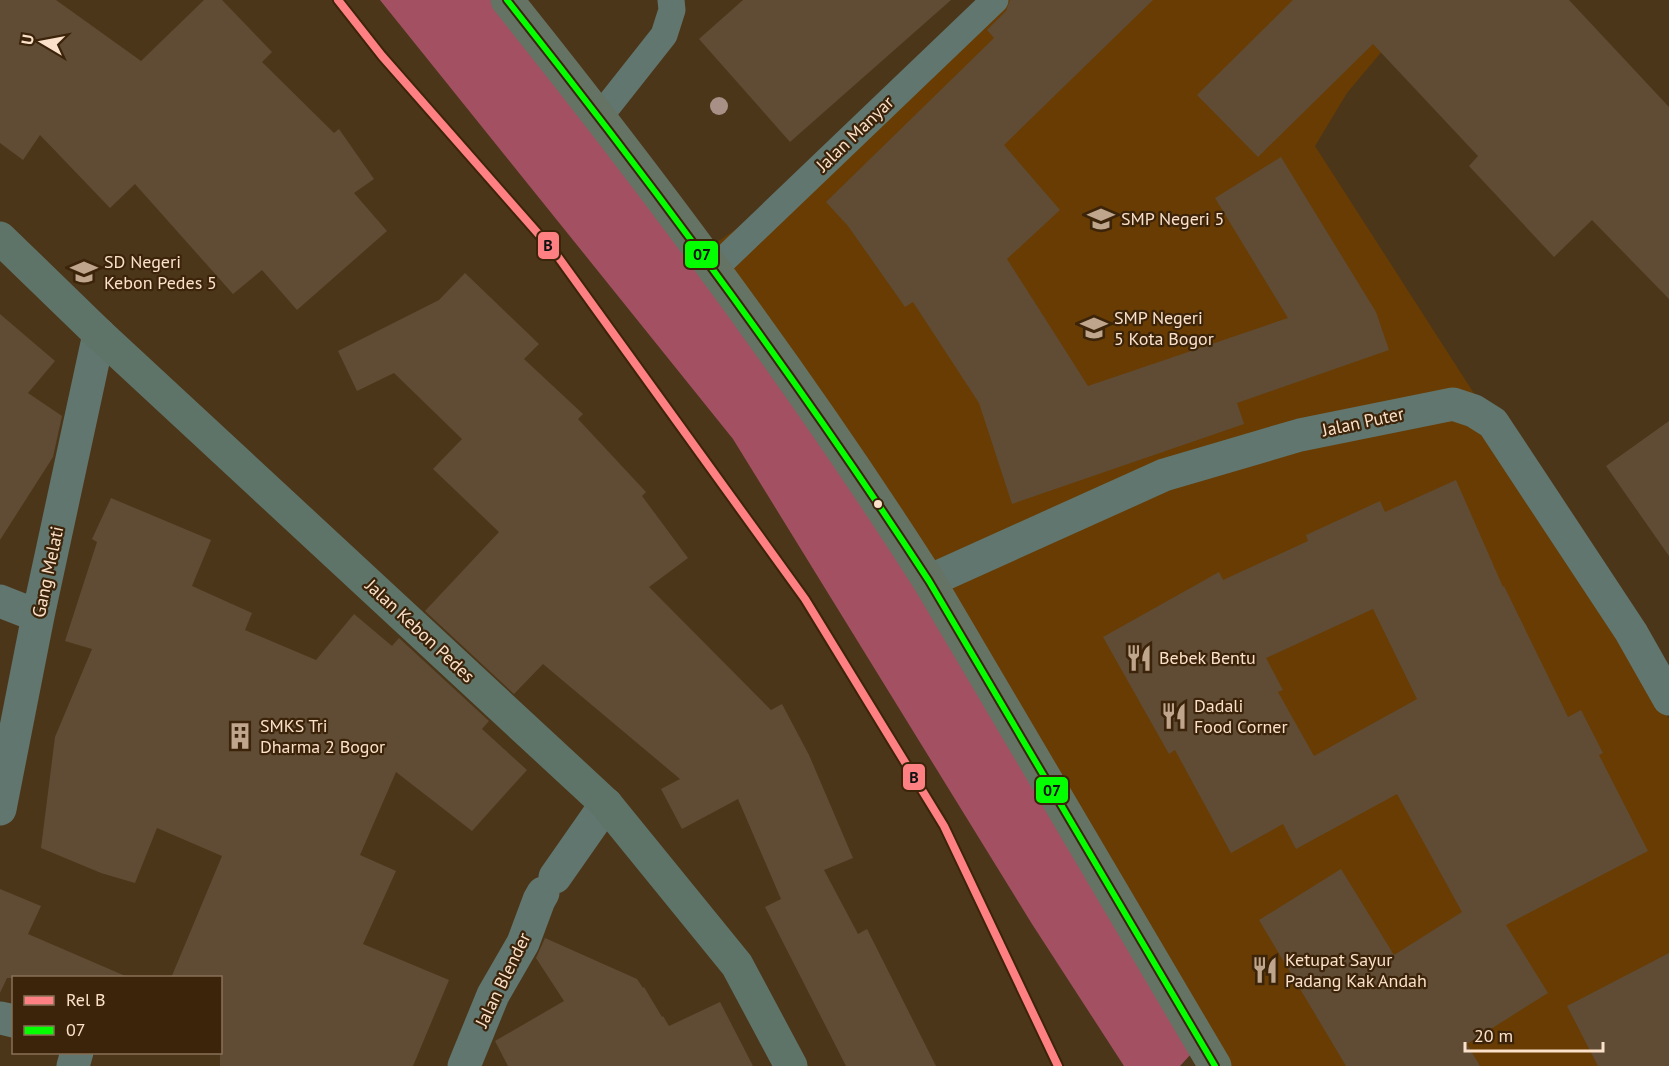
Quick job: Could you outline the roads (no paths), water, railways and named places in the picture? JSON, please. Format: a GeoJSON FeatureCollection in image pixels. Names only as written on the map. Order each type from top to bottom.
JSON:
{"type":"FeatureCollection","features":[{"type":"Feature","properties":{"kind":"main road"},"geometry":{"type":"LineString","coordinates":[[507,0],[600,116],[715,268],[885,512],[929,581],[1215,1066]]}},
{"type":"Feature","properties":{"kind":"main road","name":"Jalan Kebon Pedes"},"geometry":{"type":"LineString","coordinates":[[0,238],[99,334],[606,804],[737,965],[791,1066]]}},
{"type":"Feature","properties":{"kind":"street","name":"Gang Melati"},"geometry":{"type":"LineString","coordinates":[[0,809],[99,334]]}},
{"type":"Feature","properties":{"kind":"street","name":"Jalan Puter"},"geometry":{"type":"LineString","coordinates":[[929,581],[1164,475],[1300,435],[1453,404],[1474,411],[1493,423],[1631,632],[1669,699]]}},
{"type":"Feature","properties":{"kind":"street"},"geometry":{"type":"LineString","coordinates":[[0,601],[39,616]]}},
{"type":"Feature","properties":{"kind":"street","name":"Jalan Blender"},"geometry":{"type":"LineString","coordinates":[[464,1066],[493,995],[524,943],[539,900],[606,804]]}},
{"type":"Feature","properties":{"kind":"lane"},"geometry":{"type":"LineString","coordinates":[[600,116],[664,35],[672,10],[670,0]]}},
{"type":"Feature","properties":{"kind":"lane","name":"Jalan Manyar"},"geometry":{"type":"LineString","coordinates":[[715,268],[995,0]]}},
{"type":"Feature","properties":{"kind":"rail line","name":"B"},"geometry":{"type":"LineString","coordinates":[[338,0],[382,56],[556,254],[805,599],[944,826],[1058,1066]]}},
{"type":"Feature","properties":{"kind":"place","name":"SMP Negeri 5"},"geometry":{"type":"Point","coordinates":[1101,219]}},
{"type":"Feature","properties":{"kind":"place","name":"SD Negeri Kebon Pedes 5"},"geometry":{"type":"Point","coordinates":[84,272]}},
{"type":"Feature","properties":{"kind":"place","name":"SMP Negeri 5 Kota Bogor"},"geometry":{"type":"Point","coordinates":[1094,328]}},
{"type":"Feature","properties":{"kind":"place","name":"Bebek Bentu"},"geometry":{"type":"Point","coordinates":[1139,658]}},
{"type":"Feature","properties":{"kind":"place","name":"Dadali Food Corner"},"geometry":{"type":"Point","coordinates":[1174,716]}},
{"type":"Feature","properties":{"kind":"place","name":"SMKS Tri Dharma 2 Bogor"},"geometry":{"type":"Point","coordinates":[240,736]}},
{"type":"Feature","properties":{"kind":"place","name":"Ketupat Sayur Padang Kak Andah"},"geometry":{"type":"Point","coordinates":[1265,970]}}]}
